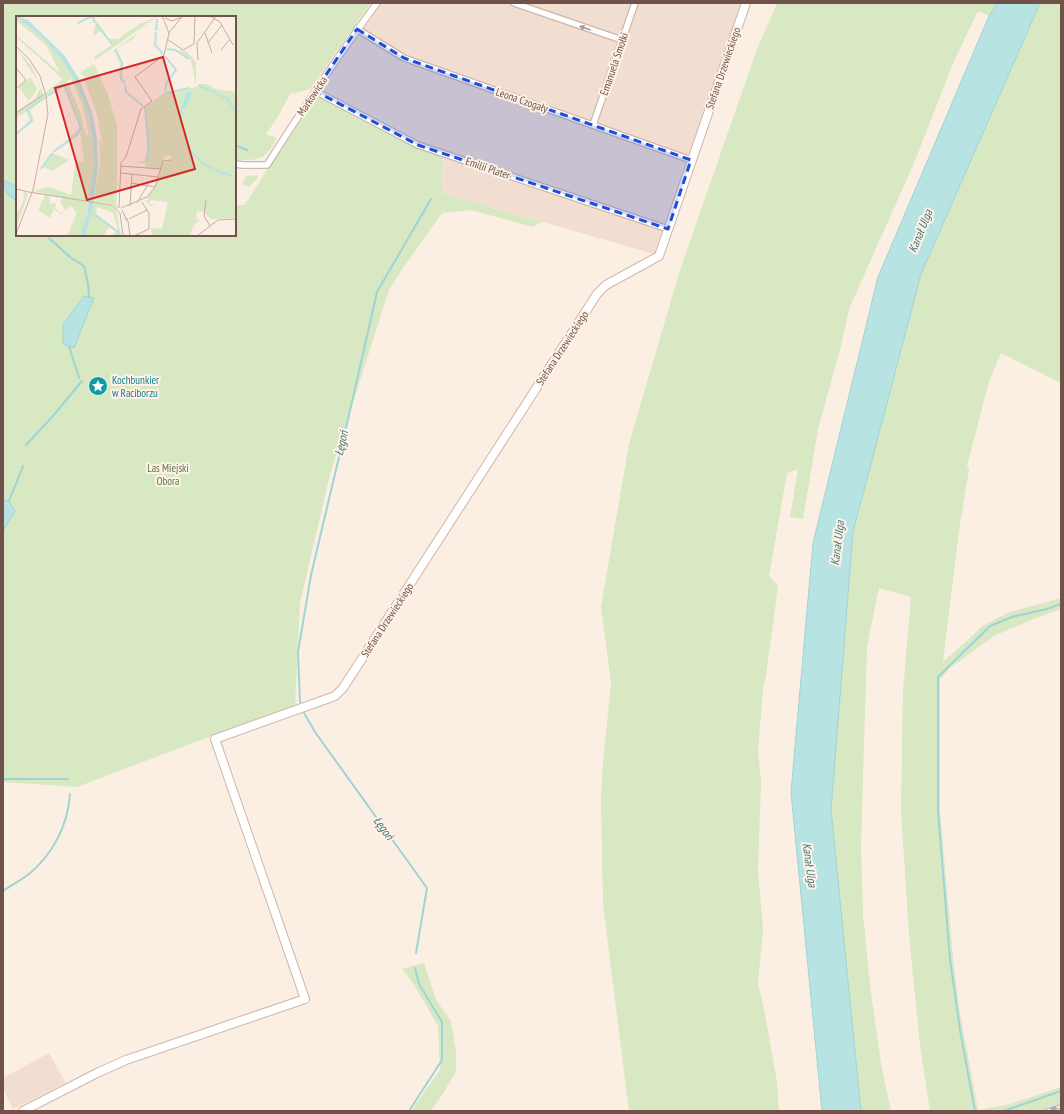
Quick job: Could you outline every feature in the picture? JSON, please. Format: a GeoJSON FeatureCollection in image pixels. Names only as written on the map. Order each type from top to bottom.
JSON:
{"type":"FeatureCollection","features":[{"type":"Feature","properties":{"kind":"street","name":"Markowicka"},"geometry":{"type":"LineString","coordinates":[[236,164],[243,166],[267,165],[315,91],[377,3]]}},
{"type":"Feature","properties":{"kind":"street"},"geometry":{"type":"LineString","coordinates":[[514,3],[622,40]]}},
{"type":"Feature","properties":{"kind":"street","name":"Emanuela Smołki"},"geometry":{"type":"LineString","coordinates":[[593,125],[635,3]]}},
{"type":"Feature","properties":{"kind":"street","name":"Stefana Drzewieckiego"},"geometry":{"type":"LineString","coordinates":[[23,1111],[97,1073],[126,1060],[305,999],[215,739],[335,696],[343,688],[597,294],[606,285],[659,256],[746,3]]}},
{"type":"Feature","properties":{"kind":"street","name":"Leona Czogały"},"geometry":{"type":"LineString","coordinates":[[358,30],[404,58],[691,160]]}},
{"type":"Feature","properties":{"kind":"street","name":"Emilii Plater"},"geometry":{"type":"LineString","coordinates":[[315,91],[418,145],[668,229]]}},
{"type":"Feature","properties":{"kind":"highlighted area"},"geometry":{"type":"Polygon","coordinates":[[[357,29],[404,58],[691,160],[668,229],[418,145],[315,91],[357,29]]]}},
{"type":"Feature","properties":{"kind":"shaded area"},"geometry":{"type":"Polygon","coordinates":[[[382,3],[741,3],[654,254],[442,193],[443,163],[445,156],[316,94],[382,3]]]}},
{"type":"Feature","properties":{"kind":"shaded area"},"geometry":{"type":"Polygon","coordinates":[[[49,1053],[66,1083],[13,1109],[3,1089],[3,1078],[49,1053]]]}},
{"type":"Feature","properties":{"kind":"green space"},"geometry":{"type":"Polygon","coordinates":[[[3,3],[371,3],[310,89],[290,94],[276,120],[266,134],[277,138],[273,145],[261,158],[251,160],[236,159],[236,16],[16,16],[16,186],[3,180],[3,3]]]}},
{"type":"Feature","properties":{"kind":"green space"},"geometry":{"type":"Polygon","coordinates":[[[777,3],[997,3],[989,16],[978,11],[954,61],[914,163],[849,309],[841,346],[818,429],[803,519],[790,517],[798,469],[787,473],[769,576],[778,586],[763,689],[758,751],[761,782],[758,870],[763,929],[758,983],[777,1082],[779,1111],[629,1111],[603,904],[601,800],[611,683],[601,607],[629,444],[680,270],[756,52],[777,3]]]}},
{"type":"Feature","properties":{"kind":"green space"},"geometry":{"type":"Polygon","coordinates":[[[1040,3],[1061,3],[1061,383],[1001,353],[989,381],[967,466],[969,469],[959,530],[943,662],[983,626],[1007,613],[1061,598],[1061,609],[994,636],[951,667],[940,679],[940,810],[953,959],[959,1008],[978,1110],[1010,1104],[1061,1087],[1061,1111],[930,1111],[920,1045],[909,935],[901,809],[903,691],[911,597],[879,588],[867,646],[861,846],[863,914],[870,986],[881,1064],[891,1111],[861,1111],[831,810],[853,532],[921,274],[1040,3]]]}},
{"type":"Feature","properties":{"kind":"green space","name":"Las Miejski Obora"},"geometry":{"type":"Polygon","coordinates":[[[315,93],[443,156],[442,193],[542,222],[532,227],[471,210],[442,213],[389,290],[330,474],[300,603],[295,706],[77,787],[3,782],[3,531],[15,511],[9,501],[3,500],[3,182],[7,193],[16,201],[16,236],[236,236],[236,205],[244,205],[315,93]],[[84,296],[63,325],[63,344],[74,348],[94,299],[84,296]]]}},
{"type":"Feature","properties":{"kind":"green space"},"geometry":{"type":"Polygon","coordinates":[[[258,175],[257,179],[250,186],[244,186],[242,184],[246,176],[258,175]]]}},
{"type":"Feature","properties":{"kind":"green space"},"geometry":{"type":"Polygon","coordinates":[[[424,963],[436,1000],[451,1021],[456,1052],[456,1072],[431,1111],[411,1111],[440,1070],[438,1026],[413,983],[402,969],[424,963]]]}},
{"type":"Feature","properties":{"kind":"water","name":"Kanał Ulga"},"geometry":{"type":"Polygon","coordinates":[[[997,3],[1040,3],[921,274],[853,532],[831,810],[861,1111],[822,1111],[791,792],[813,543],[878,277],[989,16],[997,3]]]}},
{"type":"Feature","properties":{"kind":"water"},"geometry":{"type":"Polygon","coordinates":[[[3,180],[16,186],[16,201],[7,193],[3,180]]]}},
{"type":"Feature","properties":{"kind":"water"},"geometry":{"type":"Polygon","coordinates":[[[84,296],[94,298],[74,348],[63,344],[63,325],[84,296]]]}},
{"type":"Feature","properties":{"kind":"water"},"geometry":{"type":"Polygon","coordinates":[[[3,500],[9,501],[15,511],[3,531],[3,500]]]}},
{"type":"Feature","properties":{"kind":"waterway"},"geometry":{"type":"LineString","coordinates":[[236,145],[247,150]]}},
{"type":"Feature","properties":{"kind":"waterway","name":"Łęgoń"},"geometry":{"type":"LineString","coordinates":[[300,702],[298,652],[311,575],[377,292],[431,199]]}},
{"type":"Feature","properties":{"kind":"waterway"},"geometry":{"type":"LineString","coordinates":[[48,236],[71,258],[84,266],[89,297]]}},
{"type":"Feature","properties":{"kind":"waterway"},"geometry":{"type":"LineString","coordinates":[[69,346],[79,378]]}},
{"type":"Feature","properties":{"kind":"waterway"},"geometry":{"type":"LineString","coordinates":[[26,445],[53,416],[82,381]]}},
{"type":"Feature","properties":{"kind":"waterway"},"geometry":{"type":"LineString","coordinates":[[9,501],[23,466]]}},
{"type":"Feature","properties":{"kind":"waterway"},"geometry":{"type":"LineString","coordinates":[[975,1111],[960,1030],[950,959],[938,811],[938,677],[990,626],[1012,617],[1047,609],[1061,604]]}},
{"type":"Feature","properties":{"kind":"waterway","name":"Łęgoń"},"geometry":{"type":"LineString","coordinates":[[304,713],[315,732],[427,888],[416,953]]}},
{"type":"Feature","properties":{"kind":"waterway"},"geometry":{"type":"LineString","coordinates":[[3,779],[68,779]]}},
{"type":"Feature","properties":{"kind":"waterway"},"geometry":{"type":"LineString","coordinates":[[3,891],[29,874],[38,866],[52,848],[58,838],[66,817],[70,794]]}},
{"type":"Feature","properties":{"kind":"waterway","name":"Łęgoń"},"geometry":{"type":"LineString","coordinates":[[409,1111],[442,1060],[442,1022],[419,984],[415,968]]}},
{"type":"Feature","properties":{"kind":"waterway"},"geometry":{"type":"LineString","coordinates":[[1004,1111],[1061,1091]]}},
{"type":"Feature","properties":{"kind":"railway"},"geometry":{"type":"LineString","coordinates":[[1045,1111],[1061,1106]]}},
{"type":"Feature","properties":{"kind":"place","name":"Kochbunkier w Raciborzu"},"geometry":{"type":"Point","coordinates":[98,386]}}]}
